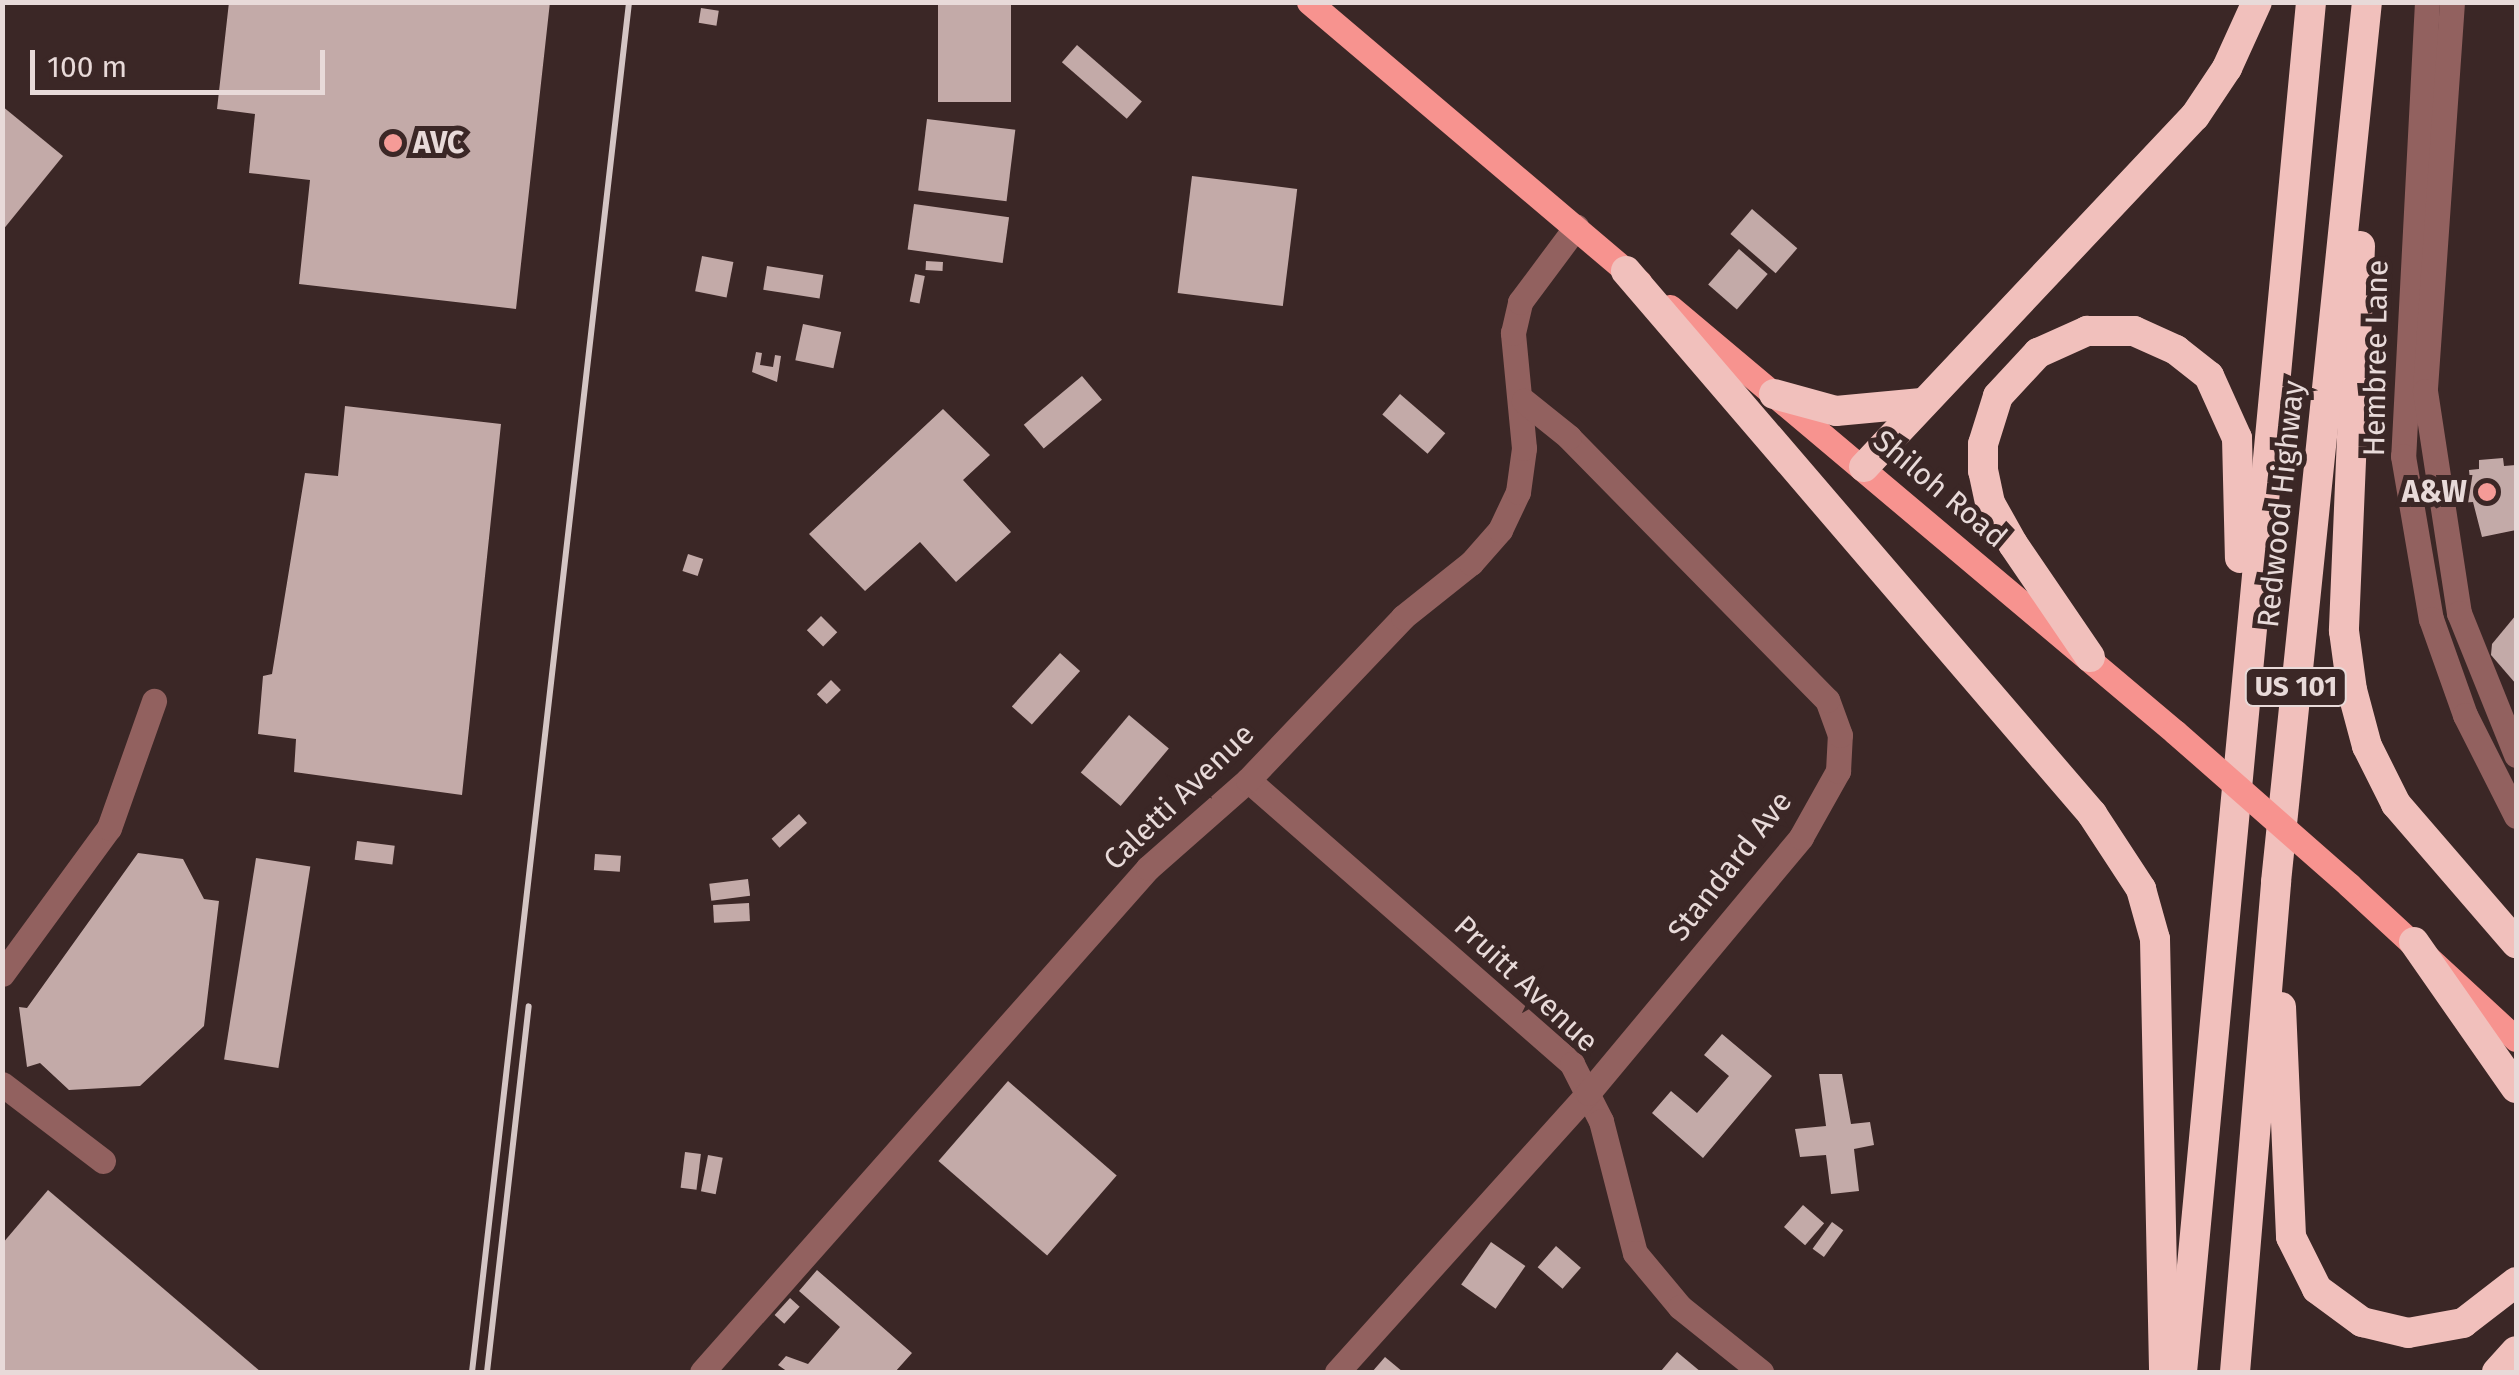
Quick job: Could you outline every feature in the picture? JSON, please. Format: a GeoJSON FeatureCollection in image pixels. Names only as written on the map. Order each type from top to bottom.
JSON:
{"type":"FeatureCollection","features":[{"type":"Feature","properties":{"kind":"highway"},"geometry":{"type":"LineString","coordinates":[[1864,466],[2195,116],[2227,68],[2256,2]]}},
{"type":"Feature","properties":{"kind":"highway","name":"Redwood Highway"},"geometry":{"type":"LineString","coordinates":[[2182,1372],[2311,2]]}},
{"type":"Feature","properties":{"kind":"highway","name":"Redwood Highway"},"geometry":{"type":"LineString","coordinates":[[2236,1372],[2276,882],[2367,2]]}},
{"type":"Feature","properties":{"kind":"highway"},"geometry":{"type":"LineString","coordinates":[[2360,90],[2360,324],[2344,631],[2352,690],[2367,746],[2396,804],[2516,943]]}},
{"type":"Feature","properties":{"kind":"highway"},"geometry":{"type":"LineString","coordinates":[[1626,271],[2092,814],[2141,889],[2156,938],[2164,1372]]}},
{"type":"Feature","properties":{"kind":"highway"},"geometry":{"type":"LineString","coordinates":[[2090,657],[1990,503],[1982,444],[1998,396],[2038,353],[2087,331],[2134,331],[2201,368],[2230,415],[2238,460],[2242,711]]}},
{"type":"Feature","properties":{"kind":"highway"},"geometry":{"type":"LineString","coordinates":[[1774,394],[1836,410],[1922,403]]}},
{"type":"Feature","properties":{"kind":"highway"},"geometry":{"type":"LineString","coordinates":[[2276,882],[2291,1237],[2300,1265],[2338,1308],[2389,1331],[2463,1323],[2516,1282]]}},
{"type":"Feature","properties":{"kind":"highway"},"geometry":{"type":"LineString","coordinates":[[2414,942],[2516,1088]]}},
{"type":"Feature","properties":{"kind":"highway"},"geometry":{"type":"LineString","coordinates":[[2496,1372],[2516,1351]]}},
{"type":"Feature","properties":{"kind":"main road","name":"Shiloh Road"},"geometry":{"type":"LineString","coordinates":[[1308,2],[2090,657],[2414,942],[2516,1040]]}},
{"type":"Feature","properties":{"kind":"street","name":"Hembree Lane"},"geometry":{"type":"LineString","coordinates":[[2427,2],[2403,456],[2431,619],[2465,715],[2516,816]]}},
{"type":"Feature","properties":{"kind":"street","name":"Hembree Lane"},"geometry":{"type":"LineString","coordinates":[[2452,2],[2425,392],[2459,613],[2516,756]]}},
{"type":"Feature","properties":{"kind":"street","name":"Caletti Avenue"},"geometry":{"type":"LineString","coordinates":[[702,1372],[1148,868],[1248,780],[1403,618],[1471,563],[1500,530],[1518,492],[1524,401],[1513,334],[1520,302],[1576,227]]}},
{"type":"Feature","properties":{"kind":"street","name":"Standard Ave"},"geometry":{"type":"LineString","coordinates":[[1337,1372],[1588,1092],[1801,837],[1838,771],[1840,734],[1826,700],[1569,437],[1524,401]]}},
{"type":"Feature","properties":{"kind":"street"},"geometry":{"type":"LineString","coordinates":[[2,974],[109,828],[154,701]]}},
{"type":"Feature","properties":{"kind":"street","name":"Pruitt Avenue"},"geometry":{"type":"LineString","coordinates":[[1248,780],[1572,1064],[1588,1092],[1635,1253],[1680,1307],[1761,1372]]}},
{"type":"Feature","properties":{"kind":"street"},"geometry":{"type":"LineString","coordinates":[[2,1084],[103,1161]]}},
{"type":"Feature","properties":{"kind":"building","name":"AVC"},"geometry":{"type":"Polygon","coordinates":[[[229,2],[550,2],[516,309],[299,284],[310,180],[249,173],[255,114],[217,109],[229,2]]]}},
{"type":"Feature","properties":{"kind":"building"},"geometry":{"type":"Polygon","coordinates":[[[938,2],[1011,2],[1011,102],[938,102],[938,2]]]}},
{"type":"Feature","properties":{"kind":"building"},"geometry":{"type":"Polygon","coordinates":[[[701,8],[719,11],[716,26],[699,23],[701,8]]]}},
{"type":"Feature","properties":{"kind":"building"},"geometry":{"type":"Polygon","coordinates":[[[1077,45],[1142,101],[1127,119],[1062,62],[1077,45]]]}},
{"type":"Feature","properties":{"kind":"building"},"geometry":{"type":"Polygon","coordinates":[[[2,106],[63,156],[2,231],[2,106]]]}},
{"type":"Feature","properties":{"kind":"building"},"geometry":{"type":"Polygon","coordinates":[[[927,119],[1015,130],[1007,201],[918,190],[927,119]]]}},
{"type":"Feature","properties":{"kind":"building"},"geometry":{"type":"Polygon","coordinates":[[[1192,176],[1297,189],[1283,306],[1178,293],[1192,176]]]}},
{"type":"Feature","properties":{"kind":"building"},"geometry":{"type":"Polygon","coordinates":[[[914,204],[1009,217],[1003,263],[908,250],[914,204]]]}},
{"type":"Feature","properties":{"kind":"building"},"geometry":{"type":"Polygon","coordinates":[[[1752,209],[1797,248],[1776,273],[1730,234],[1752,209]]]}},
{"type":"Feature","properties":{"kind":"building"},"geometry":{"type":"Polygon","coordinates":[[[1739,249],[1768,274],[1737,309],[1708,284],[1739,249]]]}},
{"type":"Feature","properties":{"kind":"building"},"geometry":{"type":"Polygon","coordinates":[[[702,256],[733,262],[727,297],[695,291],[702,256]]]}},
{"type":"Feature","properties":{"kind":"building"},"geometry":{"type":"Polygon","coordinates":[[[926,261],[943,262],[943,271],[926,270],[926,261]]]}},
{"type":"Feature","properties":{"kind":"building"},"geometry":{"type":"Polygon","coordinates":[[[767,266],[823,275],[820,299],[763,290],[767,266]]]}},
{"type":"Feature","properties":{"kind":"building"},"geometry":{"type":"Polygon","coordinates":[[[915,274],[925,276],[919,303],[910,301],[915,274]]]}},
{"type":"Feature","properties":{"kind":"building"},"geometry":{"type":"Polygon","coordinates":[[[803,324],[841,332],[833,368],[795,360],[803,324]]]}},
{"type":"Feature","properties":{"kind":"building"},"geometry":{"type":"Polygon","coordinates":[[[756,352],[762,353],[760,365],[773,367],[775,355],[781,356],[777,382],[752,372],[756,352]]]}},
{"type":"Feature","properties":{"kind":"building"},"geometry":{"type":"Polygon","coordinates":[[[1082,376],[1102,400],[1044,449],[1024,425],[1082,376]]]}},
{"type":"Feature","properties":{"kind":"building"},"geometry":{"type":"Polygon","coordinates":[[[1400,394],[1445,433],[1428,454],[1382,414],[1400,394]]]}},
{"type":"Feature","properties":{"kind":"building"},"geometry":{"type":"Polygon","coordinates":[[[345,406],[501,424],[462,795],[294,772],[296,739],[258,734],[263,676],[272,674],[305,473],[338,476],[345,406]]]}},
{"type":"Feature","properties":{"kind":"building"},"geometry":{"type":"Polygon","coordinates":[[[943,409],[990,455],[963,480],[1011,532],[956,582],[920,542],[865,591],[809,534],[943,409]]]}},
{"type":"Feature","properties":{"kind":"building","name":"A&W"},"geometry":{"type":"Polygon","coordinates":[[[2503,458],[2504,466],[2516,465],[2516,530],[2482,537],[2473,502],[2458,503],[2457,482],[2470,481],[2469,470],[2479,469],[2479,460],[2503,458]]]}},
{"type":"Feature","properties":{"kind":"building"},"geometry":{"type":"Polygon","coordinates":[[[688,554],[703,559],[698,576],[682,571],[688,554]]]}},
{"type":"Feature","properties":{"kind":"building"},"geometry":{"type":"Polygon","coordinates":[[[2516,615],[2516,684],[2491,655],[2492,644],[2516,615]]]}},
{"type":"Feature","properties":{"kind":"building"},"geometry":{"type":"Polygon","coordinates":[[[821,616],[837,632],[823,646],[807,630],[821,616]]]}},
{"type":"Feature","properties":{"kind":"building"},"geometry":{"type":"Polygon","coordinates":[[[1060,653],[1080,671],[1032,725],[1012,707],[1060,653]]]}},
{"type":"Feature","properties":{"kind":"building"},"geometry":{"type":"Polygon","coordinates":[[[831,680],[841,690],[827,704],[817,694],[831,680]]]}},
{"type":"Feature","properties":{"kind":"building"},"geometry":{"type":"Polygon","coordinates":[[[1129,715],[1169,748],[1121,806],[1081,772],[1129,715]]]}},
{"type":"Feature","properties":{"kind":"building"},"geometry":{"type":"Polygon","coordinates":[[[799,814],[807,823],[780,848],[772,839],[799,814]]]}},
{"type":"Feature","properties":{"kind":"building"},"geometry":{"type":"Polygon","coordinates":[[[357,841],[395,846],[392,864],[355,860],[357,841]]]}},
{"type":"Feature","properties":{"kind":"building"},"geometry":{"type":"Polygon","coordinates":[[[138,853],[183,859],[204,899],[219,901],[204,1026],[140,1086],[69,1090],[40,1063],[27,1067],[19,1007],[27,1008],[138,853]]]}},
{"type":"Feature","properties":{"kind":"building"},"geometry":{"type":"Polygon","coordinates":[[[595,854],[621,856],[620,872],[594,870],[595,854]]]}},
{"type":"Feature","properties":{"kind":"building"},"geometry":{"type":"Polygon","coordinates":[[[256,858],[310,867],[278,1068],[224,1059],[256,858]]]}},
{"type":"Feature","properties":{"kind":"building"},"geometry":{"type":"Polygon","coordinates":[[[748,879],[750,896],[711,901],[709,884],[748,879]]]}},
{"type":"Feature","properties":{"kind":"building"},"geometry":{"type":"Polygon","coordinates":[[[749,903],[750,921],[714,923],[713,905],[749,903]]]}},
{"type":"Feature","properties":{"kind":"building"},"geometry":{"type":"Polygon","coordinates":[[[1722,1034],[1772,1076],[1703,1158],[1652,1113],[1671,1091],[1697,1113],[1729,1076],[1704,1055],[1722,1034]]]}},
{"type":"Feature","properties":{"kind":"building"},"geometry":{"type":"Polygon","coordinates":[[[1819,1074],[1842,1074],[1851,1124],[1870,1122],[1874,1145],[1854,1149],[1859,1191],[1831,1194],[1826,1155],[1800,1157],[1795,1129],[1826,1126],[1819,1074]]]}},
{"type":"Feature","properties":{"kind":"building"},"geometry":{"type":"Polygon","coordinates":[[[1008,1081],[1117,1175],[1047,1255],[938,1161],[1008,1081]]]}},
{"type":"Feature","properties":{"kind":"building"},"geometry":{"type":"Polygon","coordinates":[[[685,1152],[701,1154],[696,1190],[681,1188],[685,1152]]]}},
{"type":"Feature","properties":{"kind":"building"},"geometry":{"type":"Polygon","coordinates":[[[708,1155],[723,1158],[716,1194],[701,1191],[708,1155]]]}},
{"type":"Feature","properties":{"kind":"building"},"geometry":{"type":"Polygon","coordinates":[[[48,1190],[261,1372],[2,1372],[2,1244],[48,1190]]]}},
{"type":"Feature","properties":{"kind":"building"},"geometry":{"type":"Polygon","coordinates":[[[1803,1205],[1824,1223],[1805,1245],[1784,1227],[1803,1205]]]}},
{"type":"Feature","properties":{"kind":"building"},"geometry":{"type":"Polygon","coordinates":[[[1832,1222],[1843,1230],[1824,1257],[1813,1249],[1832,1222]]]}},
{"type":"Feature","properties":{"kind":"building"},"geometry":{"type":"Polygon","coordinates":[[[1491,1242],[1525,1266],[1496,1309],[1461,1285],[1491,1242]]]}},
{"type":"Feature","properties":{"kind":"building"},"geometry":{"type":"Polygon","coordinates":[[[1556,1246],[1581,1268],[1563,1289],[1538,1267],[1556,1246]]]}},
{"type":"Feature","properties":{"kind":"building"},"geometry":{"type":"Polygon","coordinates":[[[817,1270],[912,1353],[895,1372],[788,1372],[778,1365],[786,1356],[808,1364],[840,1327],[799,1291],[817,1270]]]}},
{"type":"Feature","properties":{"kind":"building"},"geometry":{"type":"Polygon","coordinates":[[[790,1298],[800,1307],[784,1324],[775,1315],[790,1298]]]}},
{"type":"Feature","properties":{"kind":"building"},"geometry":{"type":"Polygon","coordinates":[[[1677,1352],[1701,1372],[1661,1371],[1677,1352]]]}},
{"type":"Feature","properties":{"kind":"building"},"geometry":{"type":"Polygon","coordinates":[[[1385,1357],[1403,1372],[1372,1372],[1385,1357]]]}},
{"type":"Feature","properties":{"kind":"railway"},"geometry":{"type":"LineString","coordinates":[[472,1372],[629,2]]}},
{"type":"Feature","properties":{"kind":"railway"},"geometry":{"type":"LineString","coordinates":[[487,1372],[529,1006]]}},
{"type":"Feature","properties":{"kind":"place","name":"AVC"},"geometry":{"type":"Point","coordinates":[393,143]}},
{"type":"Feature","properties":{"kind":"place","name":"A&W"},"geometry":{"type":"Point","coordinates":[2487,492]}}]}
